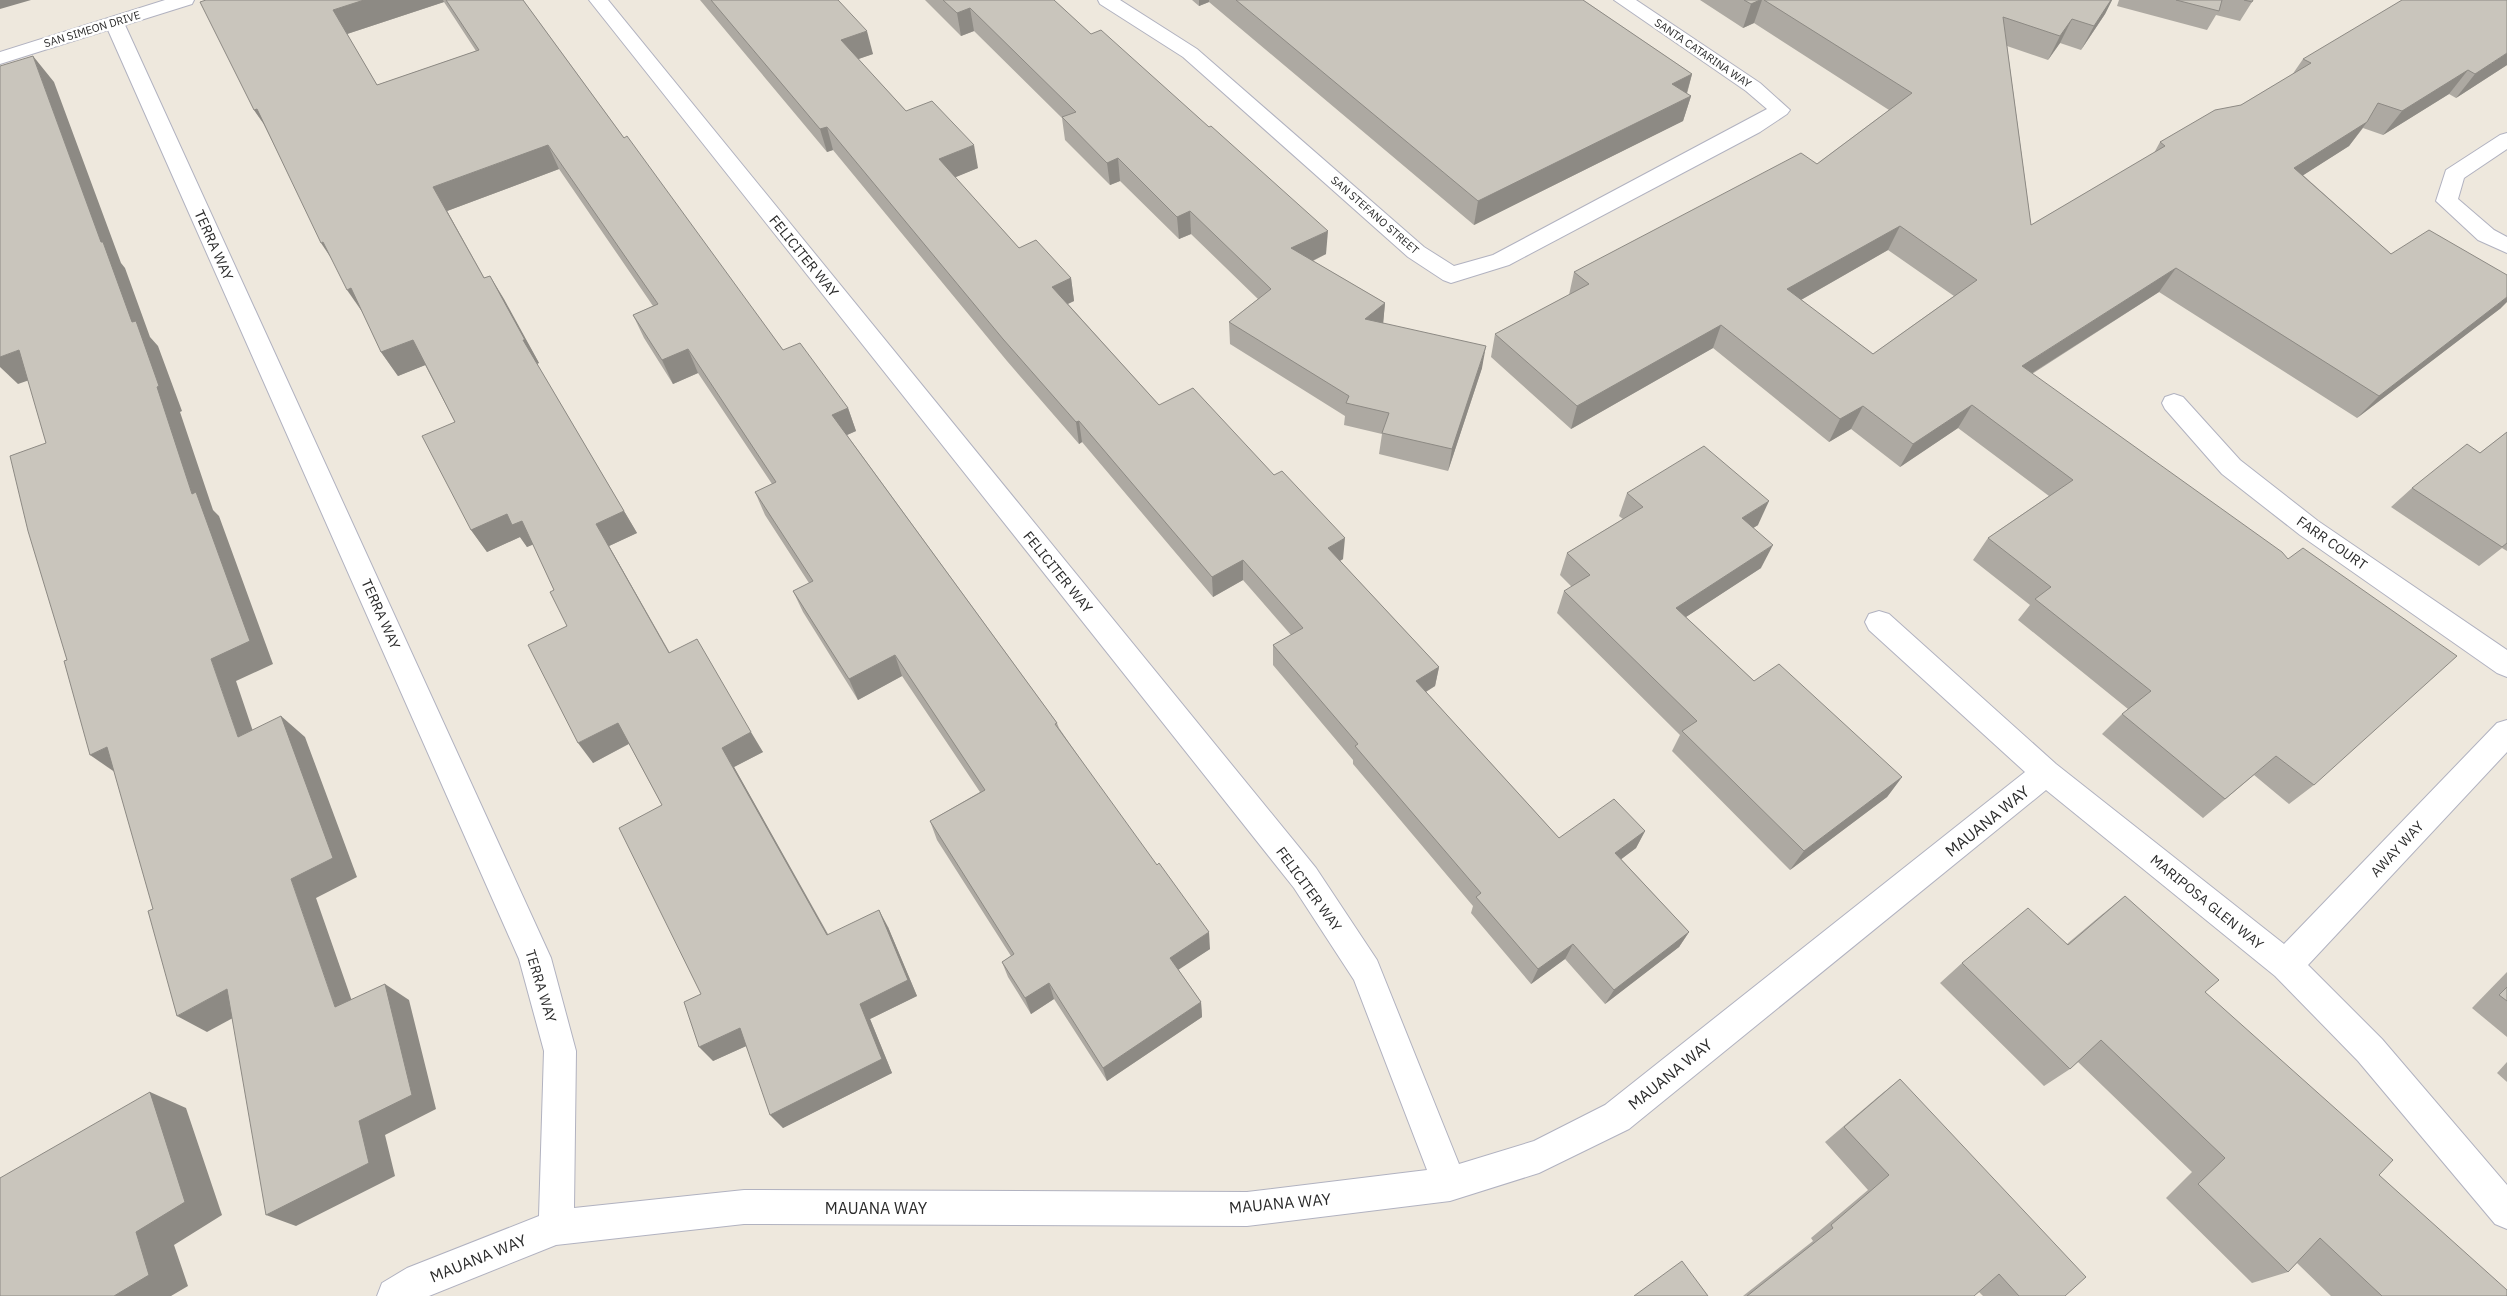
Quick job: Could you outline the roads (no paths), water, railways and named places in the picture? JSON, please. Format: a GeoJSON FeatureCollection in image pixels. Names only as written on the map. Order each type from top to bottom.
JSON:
{"type":"FeatureCollection","features":[{"type":"Feature","properties":{"kind":"street","name":"SAN SIMEON DRIVE"},"geometry":{"type":"LineString","coordinates":[[0,58],[185,0]]}},
{"type":"Feature","properties":{"kind":"street","name":"FELICITER WAY"},"geometry":{"type":"LineString","coordinates":[[598,0],[1305,878],[1366,971],[1450,1184]]}},
{"type":"Feature","properties":{"kind":"street","name":"SAN STEFANO STREET"},"geometry":{"type":"LineString","coordinates":[[1107,0],[1190,53],[1416,252],[1451,275],[1502,260],[1753,127],[1780,110]]}},
{"type":"Feature","properties":{"kind":"street","name":"SANTA CATARINA WAY"},"geometry":{"type":"LineString","coordinates":[[1623,0],[1753,86],[1780,110]]}},
{"type":"Feature","properties":{"kind":"street","name":"TERRA WAY"},"geometry":{"type":"LineString","coordinates":[[114,23],[535,958],[560,1051],[556,1227]]}},
{"type":"Feature","properties":{"kind":"street"},"geometry":{"type":"LineString","coordinates":[[2507,140],[2454,175],[2447,202],[2486,235],[2507,246]]}},
{"type":"Feature","properties":{"kind":"street","name":"FARR COURT"},"geometry":{"type":"LineString","coordinates":[[2174,403],[2231,467],[2309,528],[2507,665]]}},
{"type":"Feature","properties":{"kind":"street","name":"MARIPOSA GLEN WAY"},"geometry":{"type":"LineString","coordinates":[[1878,622],[2046,773],[2286,965],[2370,1050],[2507,1212]]}},
{"type":"Feature","properties":{"kind":"street","name":"AWAY WAY"},"geometry":{"type":"LineString","coordinates":[[2286,965],[2507,732]]}},
{"type":"Feature","properties":{"kind":"street","name":"MAUANA WAY"},"geometry":{"type":"LineString","coordinates":[[395,1296],[420,1281],[556,1227],[744,1207],[1247,1209],[1450,1184],[1539,1156],[1617,1117],[2046,773]]}}]}
